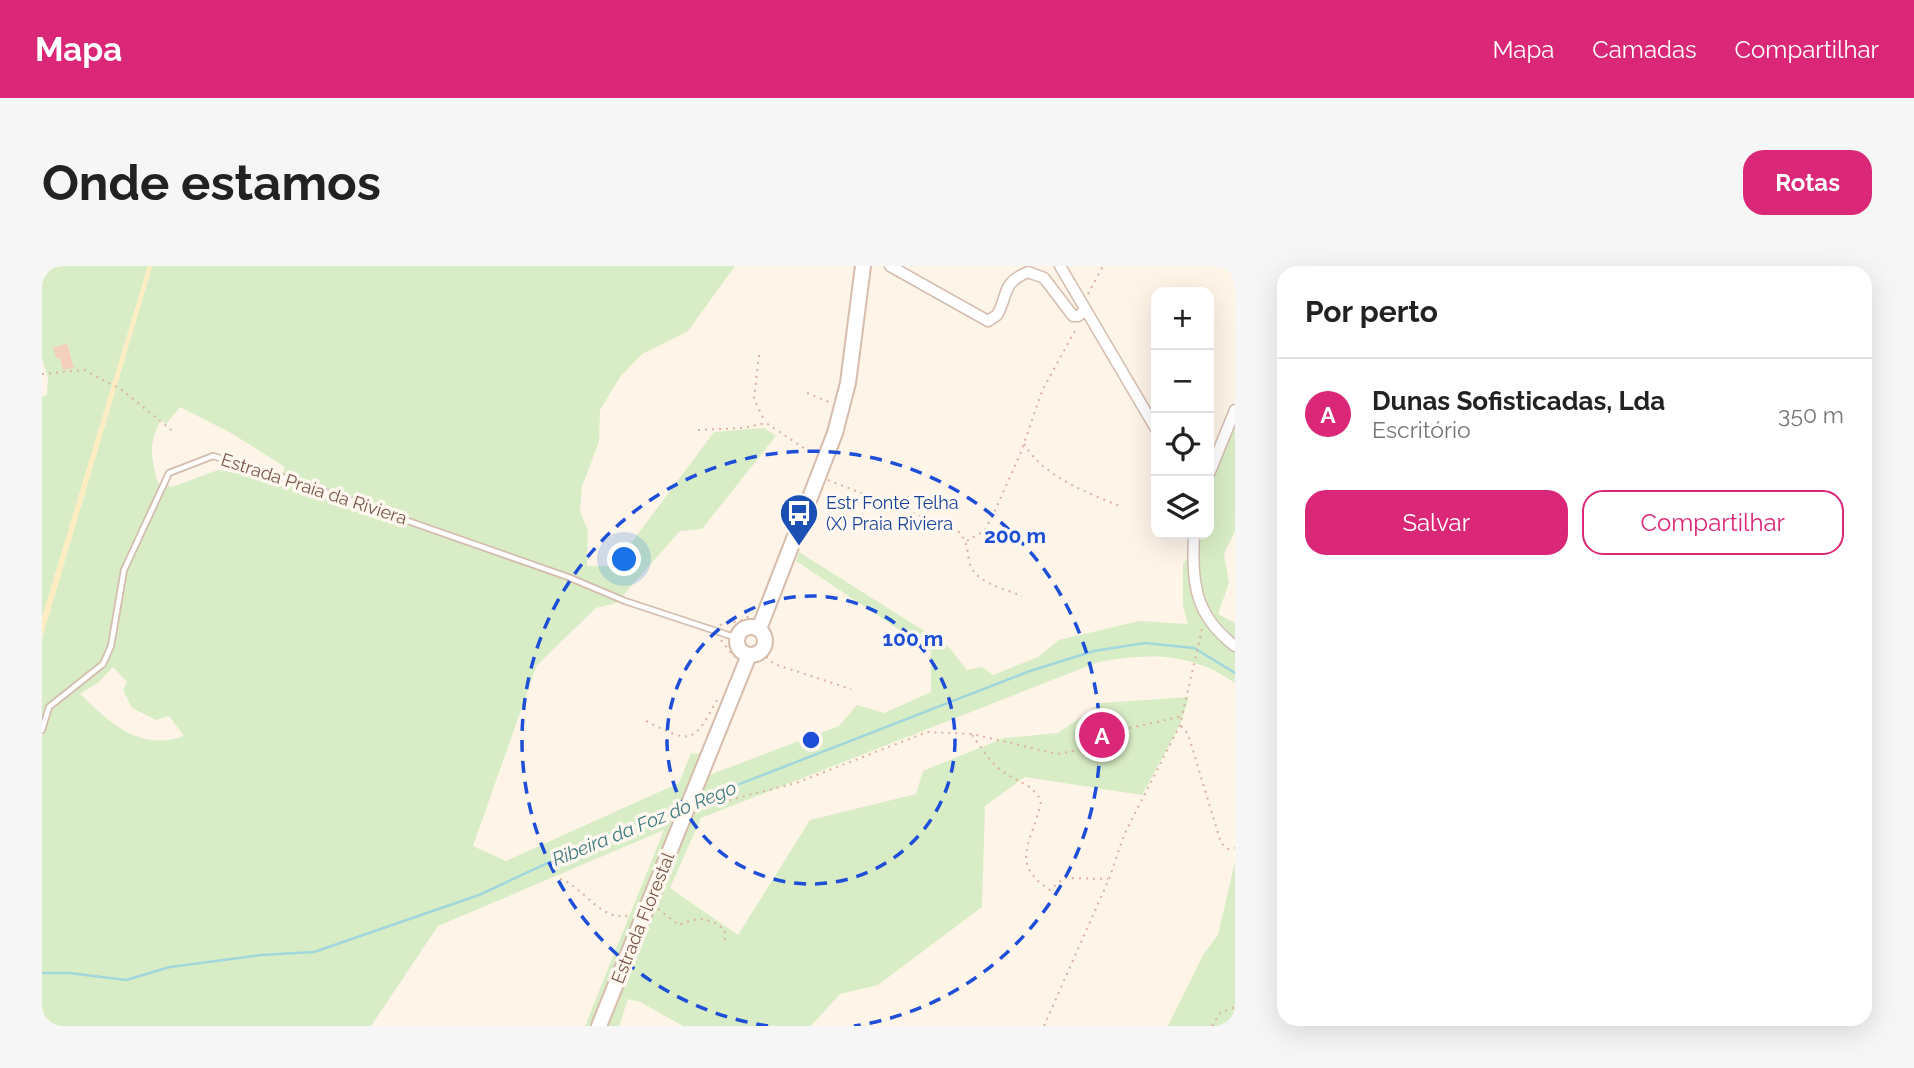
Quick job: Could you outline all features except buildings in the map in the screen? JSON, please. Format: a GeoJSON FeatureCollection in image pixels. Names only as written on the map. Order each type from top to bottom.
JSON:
{"type":"FeatureCollection","features":[{"type":"Feature","properties":{"kind":"main road"},"geometry":{"type":"LineString","coordinates":[[759,629],[820,477],[842,407],[851,361],[863,266]]}},
{"type":"Feature","properties":{"kind":"main road"},"geometry":{"type":"LineString","coordinates":[[746,628],[759,629],[765,644],[755,654],[740,649],[737,638],[746,628]]}},
{"type":"Feature","properties":{"kind":"main road","name":"Estrada Florestal"},"geometry":{"type":"LineString","coordinates":[[599,1026],[697,785],[755,654]]}},
{"type":"Feature","properties":{"kind":"street"},"geometry":{"type":"LineString","coordinates":[[890,266],[988,321],[997,316],[1002,308],[1002,299],[1012,281],[1028,272],[1044,278],[1073,316],[1078,316],[1085,309]]}},
{"type":"Feature","properties":{"kind":"street"},"geometry":{"type":"LineString","coordinates":[[1060,266],[1151,421]]}},
{"type":"Feature","properties":{"kind":"street"},"geometry":{"type":"LineString","coordinates":[[1214,462],[1235,410]]}},
{"type":"Feature","properties":{"kind":"street"},"geometry":{"type":"LineString","coordinates":[[1194,539],[1196,597],[1205,617],[1215,630],[1235,646]]}},
{"type":"Feature","properties":{"kind":"lane","name":"Estrada Praia da Riviera"},"geometry":{"type":"LineString","coordinates":[[42,730],[49,707],[103,664],[111,646],[124,570],[169,473],[213,456],[296,481],[568,577],[625,601],[737,638]]}},
{"type":"Feature","properties":{"kind":"path"},"geometry":{"type":"LineString","coordinates":[[967,541],[984,530],[993,515],[1042,391],[1085,309],[1103,266]]}},
{"type":"Feature","properties":{"kind":"path"},"geometry":{"type":"LineString","coordinates":[[759,355],[754,399],[766,423],[825,463]]}},
{"type":"Feature","properties":{"kind":"path"},"geometry":{"type":"LineString","coordinates":[[42,374],[84,370],[121,390],[175,433]]}},
{"type":"Feature","properties":{"kind":"path"},"geometry":{"type":"LineString","coordinates":[[807,393],[842,407]]}},
{"type":"Feature","properties":{"kind":"path"},"geometry":{"type":"LineString","coordinates":[[698,430],[743,428],[766,423]]}},
{"type":"Feature","properties":{"kind":"path"},"geometry":{"type":"LineString","coordinates":[[1023,443],[1032,457],[1084,492],[1120,506]]}},
{"type":"Feature","properties":{"kind":"path"},"geometry":{"type":"LineString","coordinates":[[820,477],[957,531],[967,541],[970,564],[978,577],[1022,596]]}},
{"type":"Feature","properties":{"kind":"path"},"geometry":{"type":"LineString","coordinates":[[719,625],[743,620],[754,612]]}},
{"type":"Feature","properties":{"kind":"path"},"geometry":{"type":"LineString","coordinates":[[1044,1026],[1109,879],[1142,795],[1180,725],[1205,617]]}},
{"type":"Feature","properties":{"kind":"path"},"geometry":{"type":"LineString","coordinates":[[755,654],[774,664],[851,690]]}},
{"type":"Feature","properties":{"kind":"path"},"geometry":{"type":"LineString","coordinates":[[646,722],[681,738],[689,737],[705,723],[720,695]]}},
{"type":"Feature","properties":{"kind":"path"},"geometry":{"type":"LineString","coordinates":[[685,814],[796,783],[927,732],[972,734],[1057,754],[1078,750],[1111,738],[1121,730],[1182,716]]}},
{"type":"Feature","properties":{"kind":"path"},"geometry":{"type":"LineString","coordinates":[[1180,725],[1188,734],[1221,843],[1228,849],[1235,848]]}},
{"type":"Feature","properties":{"kind":"path"},"geometry":{"type":"LineString","coordinates":[[972,734],[992,762],[1003,772],[1030,786],[1041,802],[1025,853],[1026,867],[1032,877],[1050,890],[1064,878],[1109,879]]}},
{"type":"Feature","properties":{"kind":"path"},"geometry":{"type":"LineString","coordinates":[[1212,1026],[1220,1013],[1235,1007]]}},
{"type":"Feature","properties":{"kind":"green space"},"geometry":{"type":"Polygon","coordinates":[[[42,266],[148,266],[42,618],[42,397],[47,395],[48,377],[42,359],[42,266]]]}},
{"type":"Feature","properties":{"kind":"green space"},"geometry":{"type":"Polygon","coordinates":[[[152,266],[735,266],[688,331],[642,354],[620,377],[600,410],[599,442],[582,486],[580,511],[588,531],[587,566],[614,566],[714,432],[764,428],[776,436],[702,529],[680,531],[616,603],[596,608],[537,665],[473,846],[506,861],[679,783],[691,753],[709,755],[702,776],[712,774],[839,726],[857,705],[884,713],[931,692],[931,651],[796,561],[799,552],[948,646],[967,670],[982,667],[993,675],[1038,657],[1059,640],[1139,621],[1188,624],[1183,606],[1183,564],[1188,557],[1190,539],[1214,539],[1214,462],[1235,410],[1235,531],[1224,554],[1229,583],[1218,614],[1235,623],[1235,683],[1202,665],[1186,660],[1135,657],[1098,662],[701,818],[670,888],[738,935],[810,820],[916,794],[923,771],[1004,738],[1058,733],[1101,703],[1189,697],[1180,725],[1142,795],[1025,777],[985,806],[982,907],[878,985],[840,994],[811,1026],[683,1026],[640,1002],[628,999],[619,1026],[585,1026],[664,830],[438,926],[371,1026],[42,1026],[42,638],[152,266]],[[180,407],[166,424],[161,420],[152,443],[152,458],[158,483],[172,487],[218,470],[280,480],[285,467],[231,433],[180,407]],[[113,667],[98,683],[80,694],[127,732],[153,740],[184,736],[169,716],[156,720],[132,708],[123,690],[127,682],[113,667]]]}},
{"type":"Feature","properties":{"kind":"green space"},"geometry":{"type":"Polygon","coordinates":[[[1235,861],[1235,1026],[1168,1026],[1203,955],[1218,935],[1235,861]]]}},
{"type":"Feature","properties":{"kind":"sand"},"geometry":{"type":"Polygon","coordinates":[[[148,266],[152,266],[42,638],[42,618],[148,266]]]}},
{"type":"Feature","properties":{"kind":"waterway","name":"Ribeira da Foz do Rego"},"geometry":{"type":"LineString","coordinates":[[696,801],[1030,671],[1094,651],[1145,643],[1194,648],[1235,673]]}},
{"type":"Feature","properties":{"kind":"waterway","name":"Ribeira da Foz do Rego"},"geometry":{"type":"LineString","coordinates":[[42,973],[69,973],[126,980],[170,967],[261,955],[314,952],[479,895],[614,832],[680,807]]}},
{"type":"Feature","properties":{"kind":"place","name":"Estr Fonte Telha (X) Praia Riviera"},"geometry":{"type":"Point","coordinates":[799,547]}},
{"type":"Feature","properties":{"kind":"place","name":"Dunas Sofisticadas, Lda"},"geometry":{"type":"Point","coordinates":[1102,735]}}]}
